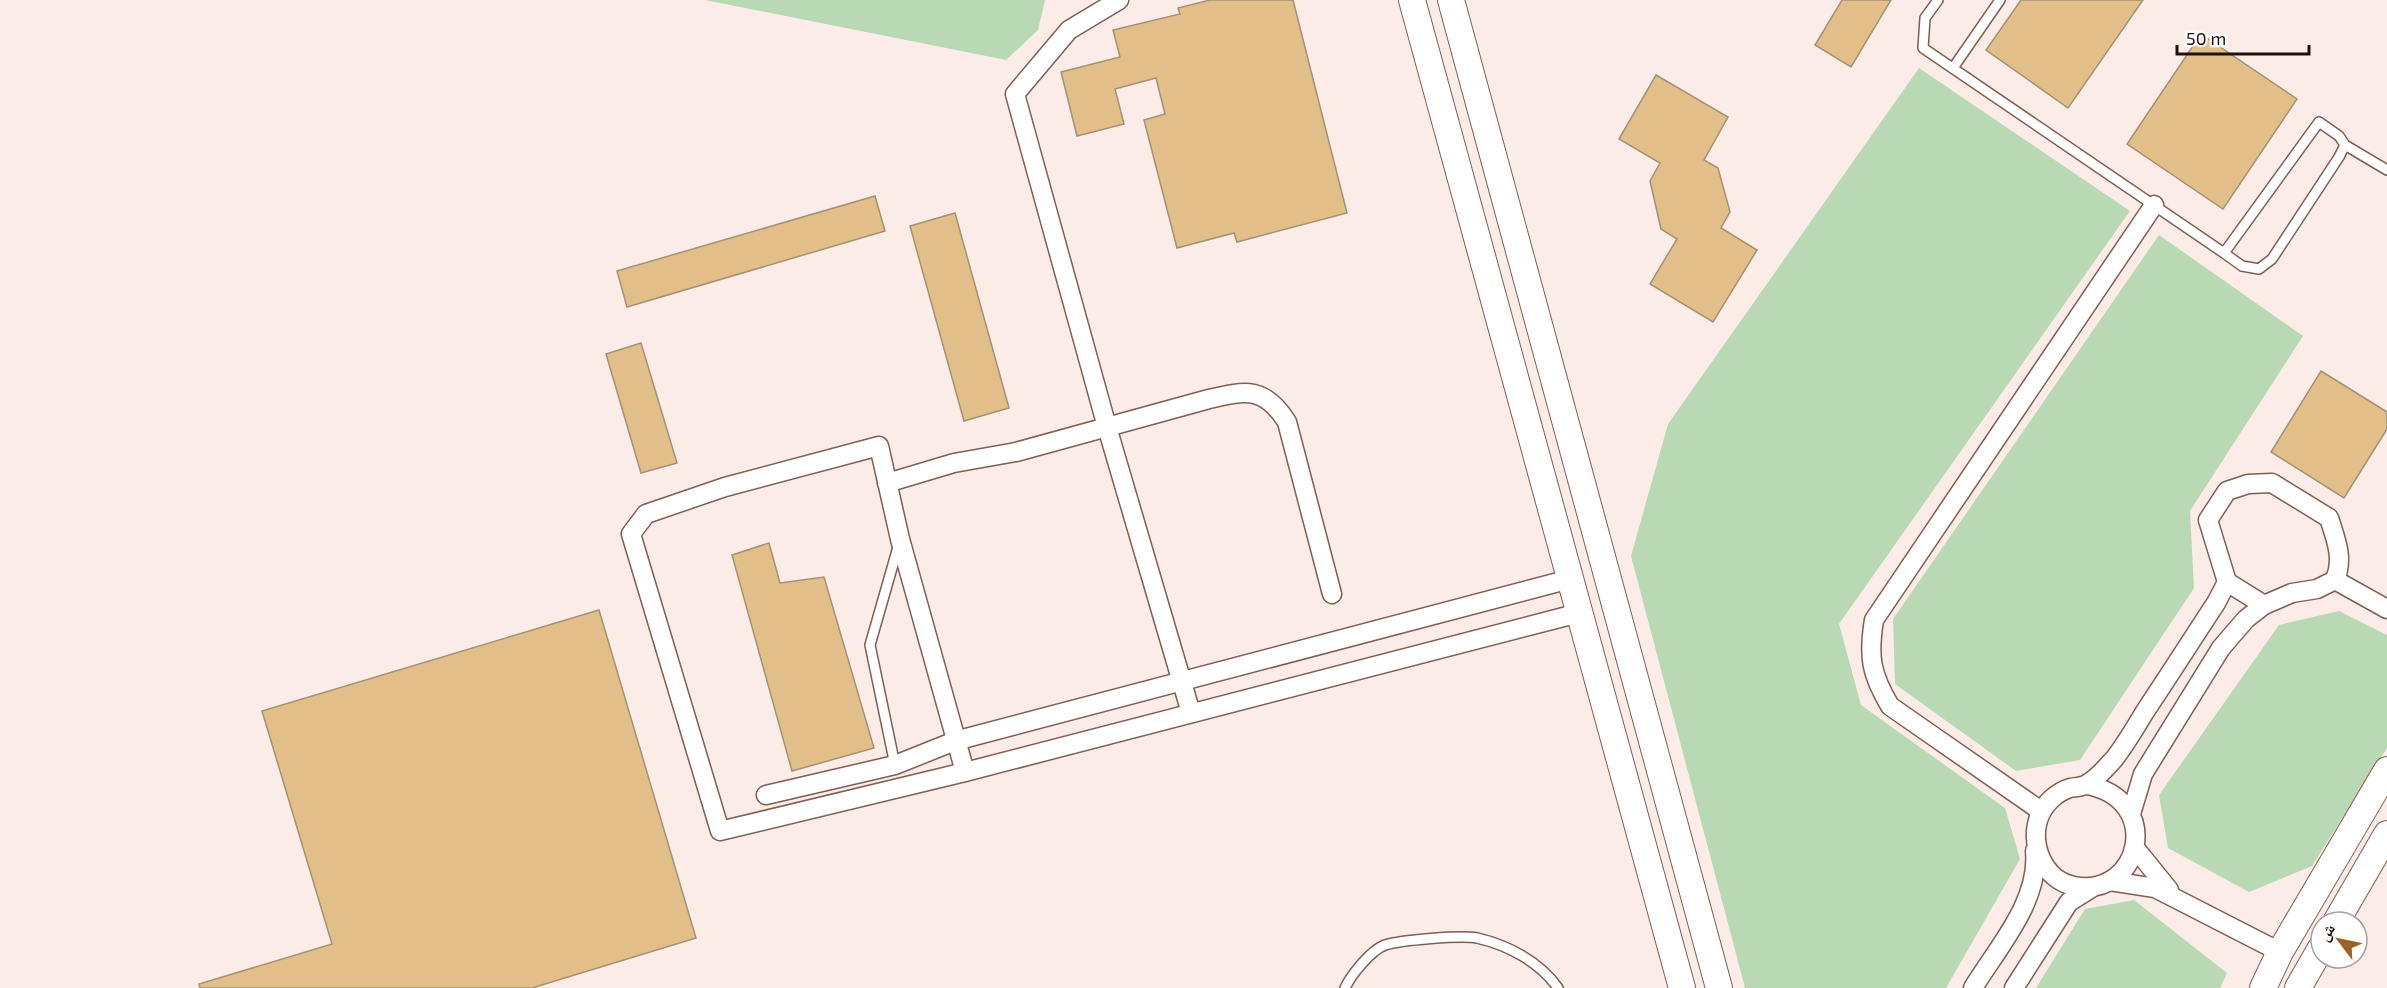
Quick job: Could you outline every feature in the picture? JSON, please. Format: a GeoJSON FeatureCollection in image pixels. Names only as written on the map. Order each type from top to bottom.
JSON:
{"type":"FeatureCollection","features":[{"type":"Feature","properties":{"kind":"main road"},"geometry":{"type":"LineString","coordinates":[[1412,0],[1682,988]]}},
{"type":"Feature","properties":{"kind":"main road"},"geometry":{"type":"LineString","coordinates":[[1451,0],[1719,988]]}},
{"type":"Feature","properties":{"kind":"main road"},"geometry":{"type":"LineString","coordinates":[[2263,988],[2280,952],[2387,770]]}},
{"type":"Feature","properties":{"kind":"main road"},"geometry":{"type":"LineString","coordinates":[[2343,910],[2387,834]]}},
{"type":"Feature","properties":{"kind":"main road"},"geometry":{"type":"LineString","coordinates":[[2298,988],[2309,969]]}},
{"type":"Feature","properties":{"kind":"street"},"geometry":{"type":"LineString","coordinates":[[1119,0],[1069,30],[1015,94],[1107,427],[1191,713]]}},
{"type":"Feature","properties":{"kind":"street"},"geometry":{"type":"LineString","coordinates":[[2041,811],[1890,706],[1875,680],[1869,649],[1874,620],[2154,205]]}},
{"type":"Feature","properties":{"kind":"street"},"geometry":{"type":"LineString","coordinates":[[887,483],[954,463],[1016,452],[1240,392],[1261,395],[1276,405],[1287,422],[1332,594]]}},
{"type":"Feature","properties":{"kind":"street"},"geometry":{"type":"LineString","coordinates":[[964,772],[900,539],[879,446],[725,487],[646,514],[631,534],[720,831],[964,772],[1579,613]]}},
{"type":"Feature","properties":{"kind":"street"},"geometry":{"type":"LineString","coordinates":[[2131,814],[2143,774],[2221,648],[2246,619],[2264,605],[2292,593],[2317,589],[2335,580],[2340,566],[2339,548],[2330,518],[2272,483],[2248,484],[2227,491],[2208,520],[2227,582],[2264,605]]}},
{"type":"Feature","properties":{"kind":"street"},"geometry":{"type":"LineString","coordinates":[[766,795],[895,765],[955,741],[1570,579]]}},
{"type":"Feature","properties":{"kind":"street"},"geometry":{"type":"LineString","coordinates":[[2335,580],[2387,609]]}},
{"type":"Feature","properties":{"kind":"street"},"geometry":{"type":"LineString","coordinates":[[2087,785],[2114,760],[2227,582]]}},
{"type":"Feature","properties":{"kind":"street"},"geometry":{"type":"LineString","coordinates":[[1973,988],[2026,903],[2037,865],[2036,825],[2041,811],[2050,800],[2067,789],[2087,785],[2102,788],[2119,798],[2131,814],[2136,833],[2135,848],[2123,871],[2069,902],[2014,988]]}},
{"type":"Feature","properties":{"kind":"street"},"geometry":{"type":"LineString","coordinates":[[2035,843],[2045,868],[2058,879],[2074,886],[2145,885],[2177,898],[2280,952]]}},
{"type":"Feature","properties":{"kind":"street"},"geometry":{"type":"LineString","coordinates":[[2135,848],[2155,876],[2177,898]]}},
{"type":"Feature","properties":{"kind":"lane"},"geometry":{"type":"LineString","coordinates":[[1938,0],[1925,18],[1923,48],[2242,266],[2259,269],[2272,259],[2345,145]]}},
{"type":"Feature","properties":{"kind":"lane"},"geometry":{"type":"LineString","coordinates":[[1953,68],[2000,0]]}},
{"type":"Feature","properties":{"kind":"lane"},"geometry":{"type":"LineString","coordinates":[[2224,253],[2319,122],[2339,136],[2345,145],[2387,170]]}},
{"type":"Feature","properties":{"kind":"lane"},"geometry":{"type":"LineString","coordinates":[[895,765],[870,645],[900,539]]}},
{"type":"Feature","properties":{"kind":"lane"},"geometry":{"type":"LineString","coordinates":[[1345,988],[1351,974],[1384,945],[1434,939],[1476,938],[1520,953],[1558,988]]}},
{"type":"Feature","properties":{"kind":"green space"},"geometry":{"type":"Polygon","coordinates":[[[705,0],[1045,0],[1038,30],[1006,60],[705,0]]]}},
{"type":"Feature","properties":{"kind":"green space"},"geometry":{"type":"Polygon","coordinates":[[[1919,68],[2130,211],[1839,624],[1861,705],[2005,808],[2020,859],[1946,988],[1745,988],[1631,556],[1668,424],[1919,68]]]}},
{"type":"Feature","properties":{"kind":"green space"},"geometry":{"type":"Polygon","coordinates":[[[2159,235],[2303,336],[2190,511],[2194,588],[2080,760],[2016,771],[1895,684],[1893,619],[2159,235]]]}},
{"type":"Feature","properties":{"kind":"green space"},"geometry":{"type":"Polygon","coordinates":[[[2339,611],[2387,635],[2387,748],[2312,866],[2249,892],[2168,848],[2159,795],[2279,625],[2339,611]]]}},
{"type":"Feature","properties":{"kind":"green space"},"geometry":{"type":"Polygon","coordinates":[[[2134,900],[2227,973],[2220,988],[2036,988],[2085,909],[2134,900]]]}},
{"type":"Feature","properties":{"kind":"building"},"geometry":{"type":"Polygon","coordinates":[[[1210,0],[1293,0],[1347,213],[1237,242],[1234,233],[1177,248],[1144,120],[1165,114],[1156,78],[1115,89],[1124,124],[1077,136],[1061,72],[1120,57],[1113,30],[1180,14],[1178,8],[1210,0]]]}},
{"type":"Feature","properties":{"kind":"building"},"geometry":{"type":"Polygon","coordinates":[[[1842,0],[1891,0],[1851,67],[1815,45],[1842,0]]]}},
{"type":"Feature","properties":{"kind":"building"},"geometry":{"type":"Polygon","coordinates":[[[2021,0],[2143,0],[2068,108],[1986,50],[2021,0]]]}},
{"type":"Feature","properties":{"kind":"building"},"geometry":{"type":"Polygon","coordinates":[[[2201,34],[2297,99],[2223,209],[2127,144],[2201,34]]]}},
{"type":"Feature","properties":{"kind":"building"},"geometry":{"type":"Polygon","coordinates":[[[1656,75],[1728,117],[1704,160],[1718,168],[1730,212],[1721,228],[1757,250],[1713,322],[1650,284],[1677,239],[1661,229],[1650,181],[1660,163],[1619,139],[1656,75]]]}},
{"type":"Feature","properties":{"kind":"building"},"geometry":{"type":"Polygon","coordinates":[[[875,196],[885,231],[627,307],[617,271],[875,196]]]}},
{"type":"Feature","properties":{"kind":"building"},"geometry":{"type":"Polygon","coordinates":[[[955,213],[1009,408],[964,421],[910,226],[955,213]]]}},
{"type":"Feature","properties":{"kind":"building"},"geometry":{"type":"Polygon","coordinates":[[[641,343],[677,463],[641,473],[606,354],[641,343]]]}},
{"type":"Feature","properties":{"kind":"building"},"geometry":{"type":"Polygon","coordinates":[[[2321,371],[2387,412],[2387,429],[2344,498],[2271,452],[2321,371]]]}},
{"type":"Feature","properties":{"kind":"building"},"geometry":{"type":"Polygon","coordinates":[[[769,543],[780,583],[824,577],[874,748],[792,771],[732,555],[769,543]]]}},
{"type":"Feature","properties":{"kind":"building"},"geometry":{"type":"Polygon","coordinates":[[[599,610],[696,938],[532,988],[200,988],[199,984],[332,944],[262,711],[599,610]]]}}]}
